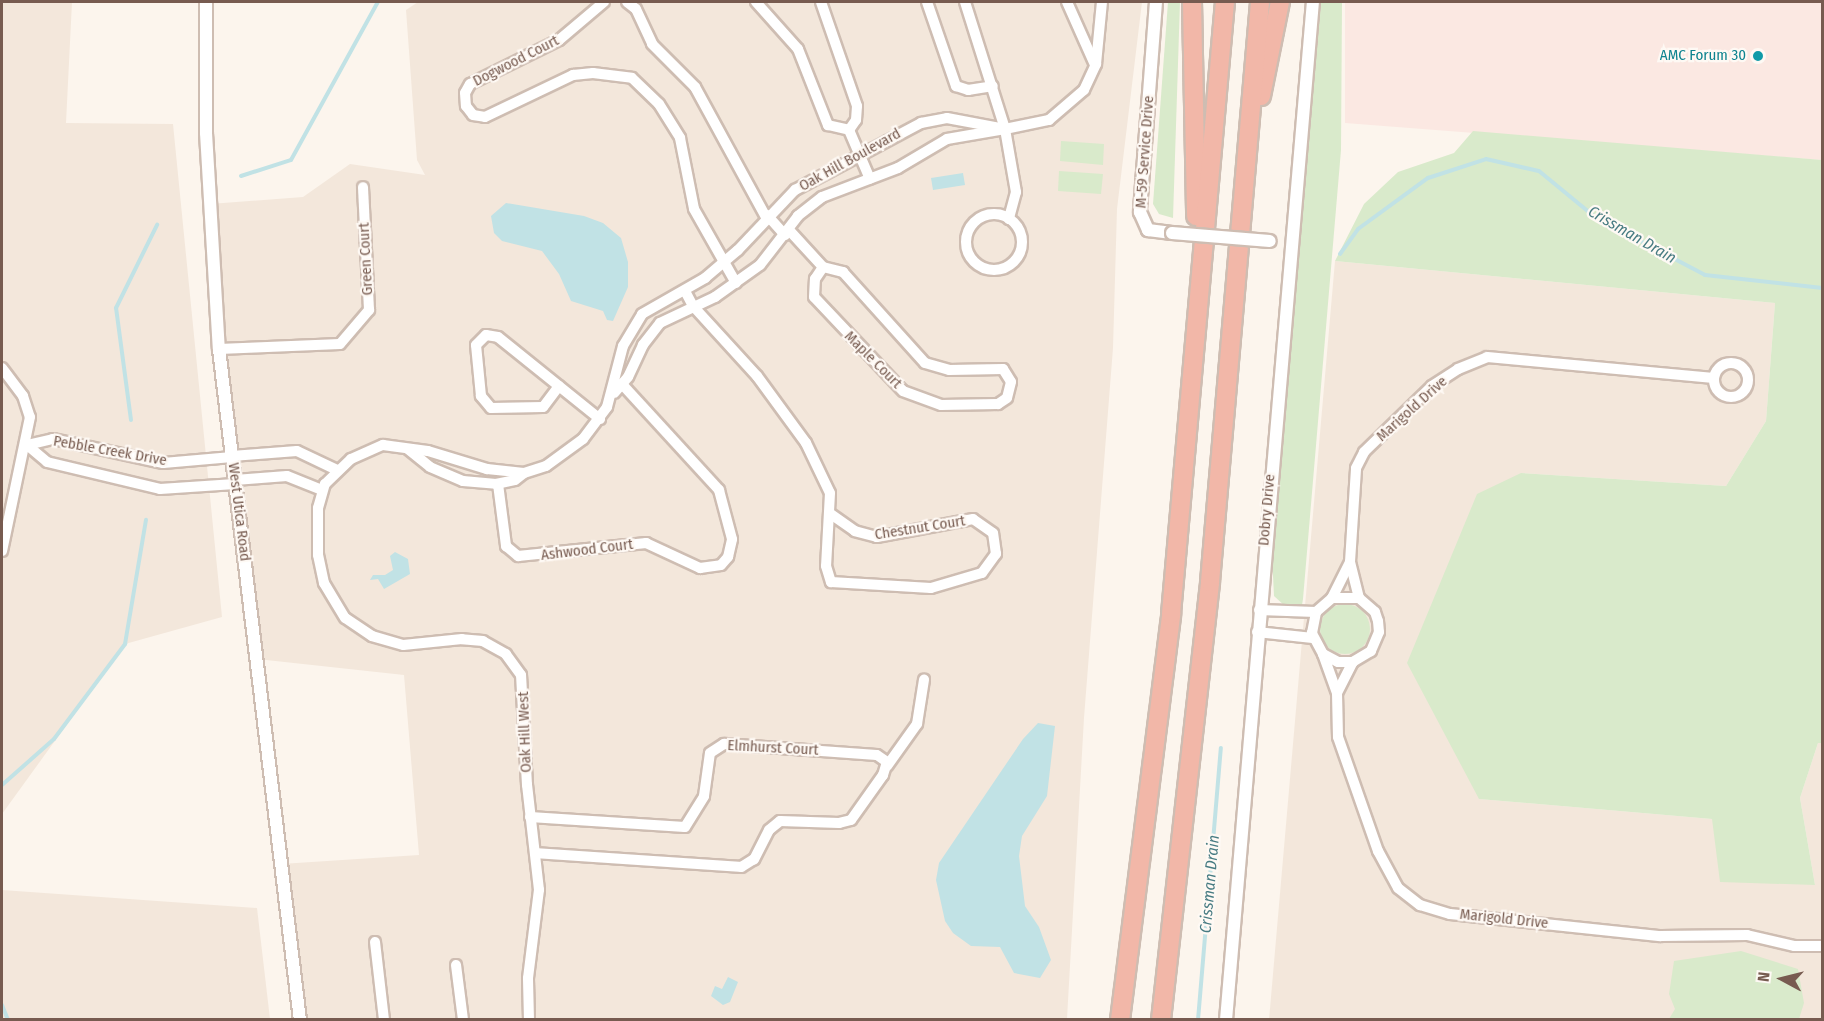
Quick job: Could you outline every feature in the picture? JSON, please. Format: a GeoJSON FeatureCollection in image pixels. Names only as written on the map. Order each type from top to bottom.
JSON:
{"type":"FeatureCollection","features":[{"type":"Feature","properties":{"kind":"highway"},"geometry":{"type":"LineString","coordinates":[[1192,2],[1198,317]]}},
{"type":"Feature","properties":{"kind":"highway"},"geometry":{"type":"LineString","coordinates":[[1120,1020],[1166,664],[1225,2]]}},
{"type":"Feature","properties":{"kind":"highway"},"geometry":{"type":"LineString","coordinates":[[1161,1020],[1210,582],[1260,2]]}},
{"type":"Feature","properties":{"kind":"highway"},"geometry":{"type":"LineString","coordinates":[[1244,186],[1280,2]]}},
{"type":"Feature","properties":{"kind":"street","name":"West Utica Road"},"geometry":{"type":"LineString","coordinates":[[206,2],[206,133],[219,349],[300,1020]]}},
{"type":"Feature","properties":{"kind":"street","name":"Dogwood Court"},"geometry":{"type":"LineString","coordinates":[[604,2],[559,40],[470,84],[465,93],[466,106],[473,115],[485,117],[573,75],[593,73],[632,78],[659,104],[680,138],[693,209],[722,263]]}},
{"type":"Feature","properties":{"kind":"street"},"geometry":{"type":"LineString","coordinates":[[627,2],[636,9],[652,44],[695,87],[767,216]]}},
{"type":"Feature","properties":{"kind":"street"},"geometry":{"type":"LineString","coordinates":[[756,2],[798,49],[825,121],[836,130],[849,130]]}},
{"type":"Feature","properties":{"kind":"street"},"geometry":{"type":"LineString","coordinates":[[821,2],[857,106],[856,120],[849,130]]}},
{"type":"Feature","properties":{"kind":"street"},"geometry":{"type":"LineString","coordinates":[[927,2],[956,86],[968,90],[993,86]]}},
{"type":"Feature","properties":{"kind":"street"},"geometry":{"type":"LineString","coordinates":[[965,2],[1005,129],[1016,192],[1009,219]]}},
{"type":"Feature","properties":{"kind":"street"},"geometry":{"type":"LineString","coordinates":[[1067,2],[1095,65]]}},
{"type":"Feature","properties":{"kind":"street","name":"Oak Hill Boulevard"},"geometry":{"type":"LineString","coordinates":[[337,470],[376,447],[397,445],[474,467],[524,473],[534,472],[571,450],[600,419],[651,333],[670,316],[736,283],[760,265],[798,216],[822,197],[898,168],[947,139],[1035,124],[1059,114],[1084,90],[1095,65],[1102,2]]}},
{"type":"Feature","properties":{"kind":"street","name":"M-59 Service Drive"},"geometry":{"type":"LineString","coordinates":[[1156,2],[1140,212],[1149,230],[1290,244]]}},
{"type":"Feature","properties":{"kind":"street","name":"Dobry Drive"},"geometry":{"type":"LineString","coordinates":[[1226,1020],[1290,244],[1313,2]]}},
{"type":"Feature","properties":{"kind":"street","name":"Oak Hill Boulevard"},"geometry":{"type":"LineString","coordinates":[[614,393],[623,346],[634,324],[651,308],[685,291],[722,263],[795,190],[911,126],[937,118],[1005,129]]}},
{"type":"Feature","properties":{"kind":"street"},"geometry":{"type":"LineString","coordinates":[[849,130],[870,179]]}},
{"type":"Feature","properties":{"kind":"street","name":"Green Court"},"geometry":{"type":"LineString","coordinates":[[219,349],[340,344],[369,310],[363,188]]}},
{"type":"Feature","properties":{"kind":"street"},"geometry":{"type":"LineString","coordinates":[[1001,215],[1009,219],[1017,225],[1023,242],[1017,259],[1003,269],[984,268],[970,256],[967,238],[970,229],[983,217],[1001,215]]}},
{"type":"Feature","properties":{"kind":"street","name":"Maple Court"},"geometry":{"type":"LineString","coordinates":[[767,216],[823,267],[843,272],[925,363],[949,370],[1003,369],[1011,382],[1007,398],[991,404],[941,405],[903,391],[814,297],[815,279],[823,267]]}},
{"type":"Feature","properties":{"kind":"street"},"geometry":{"type":"LineString","coordinates":[[722,263],[736,283]]}},
{"type":"Feature","properties":{"kind":"street","name":"Chestnut Court"},"geometry":{"type":"LineString","coordinates":[[685,291],[693,306],[757,376],[799,431],[830,493],[831,514],[826,566],[833,583],[931,588],[982,573],[996,554],[993,533],[974,519],[877,537],[855,531],[831,514]]}},
{"type":"Feature","properties":{"kind":"street"},"geometry":{"type":"LineString","coordinates":[[559,386],[539,408],[498,410],[487,406],[481,396],[476,345],[486,335],[498,337],[559,386],[600,419]]}},
{"type":"Feature","properties":{"kind":"street","name":"Marigold Drive"},"geometry":{"type":"LineString","coordinates":[[1337,693],[1353,662],[1371,651],[1379,632],[1375,612],[1359,598],[1350,562],[1356,468],[1364,452],[1432,386],[1458,369],[1487,357],[1714,378]]}},
{"type":"Feature","properties":{"kind":"street"},"geometry":{"type":"LineString","coordinates":[[2,368],[28,404],[27,445],[2,552]]}},
{"type":"Feature","properties":{"kind":"street","name":"Ashwood Court"},"geometry":{"type":"LineString","coordinates":[[498,484],[506,546],[518,556],[646,543],[700,568],[721,565],[728,557],[732,539],[719,490],[622,384]]}},
{"type":"Feature","properties":{"kind":"street","name":"Pebble Creek Drive"},"geometry":{"type":"LineString","coordinates":[[27,445],[53,439],[163,463],[232,456]]}},
{"type":"Feature","properties":{"kind":"street","name":"Pebble Creek Drive"},"geometry":{"type":"LineString","coordinates":[[27,445],[47,462],[160,489],[235,482]]}},
{"type":"Feature","properties":{"kind":"street","name":"Oak Hill Boulevard"},"geometry":{"type":"LineString","coordinates":[[408,449],[444,474],[481,484],[498,484],[516,480],[524,473]]}},
{"type":"Feature","properties":{"kind":"street"},"geometry":{"type":"LineString","coordinates":[[232,456],[297,450],[337,470],[322,490],[287,476],[235,482]]}},
{"type":"Feature","properties":{"kind":"street","name":"Oak Hill West"},"geometry":{"type":"LineString","coordinates":[[322,490],[317,527],[321,570],[328,593],[345,618],[372,636],[403,645],[462,639],[483,641],[516,665],[525,693],[530,817],[539,896],[528,978],[529,1020]]}},
{"type":"Feature","properties":{"kind":"street","name":"Marigold Drive"},"geometry":{"type":"LineString","coordinates":[[1316,612],[1332,598],[1350,562]]}},
{"type":"Feature","properties":{"kind":"street"},"geometry":{"type":"LineString","coordinates":[[1332,598],[1359,598]]}},
{"type":"Feature","properties":{"kind":"street"},"geometry":{"type":"LineString","coordinates":[[1257,632],[1313,638],[1316,612],[1259,610]]}},
{"type":"Feature","properties":{"kind":"street","name":"Marigold Drive"},"geometry":{"type":"LineString","coordinates":[[1313,638],[1323,654],[1337,693],[1338,736],[1378,851],[1398,888],[1420,905],[1450,914],[1650,935],[1747,935],[1802,947],[1822,946]]}},
{"type":"Feature","properties":{"kind":"street"},"geometry":{"type":"LineString","coordinates":[[1323,654],[1338,662],[1353,662]]}},
{"type":"Feature","properties":{"kind":"street"},"geometry":{"type":"LineString","coordinates":[[535,853],[741,867],[754,859],[770,830],[780,821],[839,823],[851,820],[917,724],[924,680]]}},
{"type":"Feature","properties":{"kind":"street","name":"Elmhurst Court"},"geometry":{"type":"LineString","coordinates":[[530,817],[685,827],[704,796],[710,753],[724,744],[877,755],[884,758],[887,766]]}},
{"type":"Feature","properties":{"kind":"street"},"geometry":{"type":"LineString","coordinates":[[375,942],[384,1020]]}},
{"type":"Feature","properties":{"kind":"street"},"geometry":{"type":"LineString","coordinates":[[456,965],[463,1020]]}},
{"type":"Feature","properties":{"kind":"shaded area"},"geometry":{"type":"Polygon","coordinates":[[[2,2],[72,2],[66,123],[173,124],[222,617],[125,644],[2,814],[2,2]]]}},
{"type":"Feature","properties":{"kind":"shaded area"},"geometry":{"type":"Polygon","coordinates":[[[418,2],[1142,2],[1117,209],[1113,348],[1084,718],[1067,1019],[300,1019],[281,864],[419,855],[404,675],[257,659],[232,457],[210,204],[303,197],[350,164],[425,175],[417,160],[406,10],[418,2]]]}},
{"type":"Feature","properties":{"kind":"shaded area"},"geometry":{"type":"Polygon","coordinates":[[[1345,2],[1822,2],[1822,160],[1345,123],[1345,2]]]}},
{"type":"Feature","properties":{"kind":"shaded area"},"geometry":{"type":"Polygon","coordinates":[[[1335,261],[1775,303],[1766,421],[1726,486],[1522,473],[1479,799],[1712,819],[1815,885],[1800,798],[1818,743],[1822,743],[1822,1019],[1269,1020],[1335,261]]]}},
{"type":"Feature","properties":{"kind":"shaded area"},"geometry":{"type":"Polygon","coordinates":[[[2,890],[257,908],[270,1019],[2,1019],[2,890]]]}},
{"type":"Feature","properties":{"kind":"green space"},"geometry":{"type":"Polygon","coordinates":[[[1168,2],[1180,2],[1173,218],[1159,214],[1153,204],[1168,2]]]}},
{"type":"Feature","properties":{"kind":"green space"},"geometry":{"type":"Polygon","coordinates":[[[1321,2],[1342,2],[1341,150],[1303,599],[1302,605],[1286,607],[1274,596],[1272,555],[1321,2]]]}},
{"type":"Feature","properties":{"kind":"green space"},"geometry":{"type":"Polygon","coordinates":[[[1473,131],[1822,160],[1822,743],[1818,743],[1800,798],[1815,885],[1720,882],[1712,819],[1479,799],[1407,663],[1477,494],[1521,473],[1726,486],[1766,421],[1775,303],[1335,261],[1364,204],[1398,172],[1454,153],[1473,131]]]}},
{"type":"Feature","properties":{"kind":"green space"},"geometry":{"type":"Polygon","coordinates":[[[1061,141],[1104,144],[1103,165],[1060,161],[1061,141]]]}},
{"type":"Feature","properties":{"kind":"green space"},"geometry":{"type":"Polygon","coordinates":[[[1059,171],[1103,174],[1101,194],[1058,191],[1059,171]]]}},
{"type":"Feature","properties":{"kind":"green space"},"geometry":{"type":"Polygon","coordinates":[[[1345,604],[1363,611],[1370,629],[1363,647],[1345,654],[1327,647],[1320,629],[1327,611],[1345,604]]]}},
{"type":"Feature","properties":{"kind":"green space"},"geometry":{"type":"Polygon","coordinates":[[[1741,951],[1798,969],[1804,1003],[1799,1019],[1669,1019],[1675,1009],[1669,994],[1674,961],[1741,951]]]}},
{"type":"Feature","properties":{"kind":"water"},"geometry":{"type":"Polygon","coordinates":[[[963,173],[965,185],[933,190],[931,178],[963,173]]]}},
{"type":"Feature","properties":{"kind":"water"},"geometry":{"type":"Polygon","coordinates":[[[506,203],[584,216],[603,223],[621,238],[628,262],[628,287],[613,321],[607,320],[603,311],[571,301],[559,274],[542,251],[502,241],[494,233],[491,216],[506,203]]]}},
{"type":"Feature","properties":{"kind":"water"},"geometry":{"type":"Polygon","coordinates":[[[395,552],[408,559],[410,574],[384,589],[378,579],[370,580],[373,575],[385,575],[393,570],[390,556],[395,552]]]}},
{"type":"Feature","properties":{"kind":"water"},"geometry":{"type":"Polygon","coordinates":[[[1038,723],[1055,726],[1047,796],[1022,836],[1019,856],[1025,906],[1039,927],[1051,960],[1040,978],[1014,973],[1000,947],[971,946],[953,933],[945,921],[936,880],[939,863],[1023,739],[1038,723]]]}},
{"type":"Feature","properties":{"kind":"water"},"geometry":{"type":"Polygon","coordinates":[[[728,977],[738,982],[730,1002],[723,1005],[711,996],[715,986],[722,989],[728,977]]]}},
{"type":"Feature","properties":{"kind":"waterway"},"geometry":{"type":"LineString","coordinates":[[241,176],[291,160],[378,2]]}},
{"type":"Feature","properties":{"kind":"waterway","name":"Crissman Drain"},"geometry":{"type":"LineString","coordinates":[[1340,254],[1358,229],[1428,178],[1486,159],[1539,171],[1595,217],[1705,275],[1822,288]]}},
{"type":"Feature","properties":{"kind":"waterway"},"geometry":{"type":"LineString","coordinates":[[131,420],[116,308],[157,225]]}},
{"type":"Feature","properties":{"kind":"waterway"},"geometry":{"type":"LineString","coordinates":[[2,785],[54,739],[125,644],[146,520]]}},
{"type":"Feature","properties":{"kind":"waterway","name":"Crissman Drain"},"geometry":{"type":"LineString","coordinates":[[1198,1020],[1221,748]]}},
{"type":"Feature","properties":{"kind":"waterway"},"geometry":{"type":"LineString","coordinates":[[2,1005],[8,1020]]}},
{"type":"Feature","properties":{"kind":"place","name":"AMC Forum 30"},"geometry":{"type":"Point","coordinates":[1758,56]}}]}
